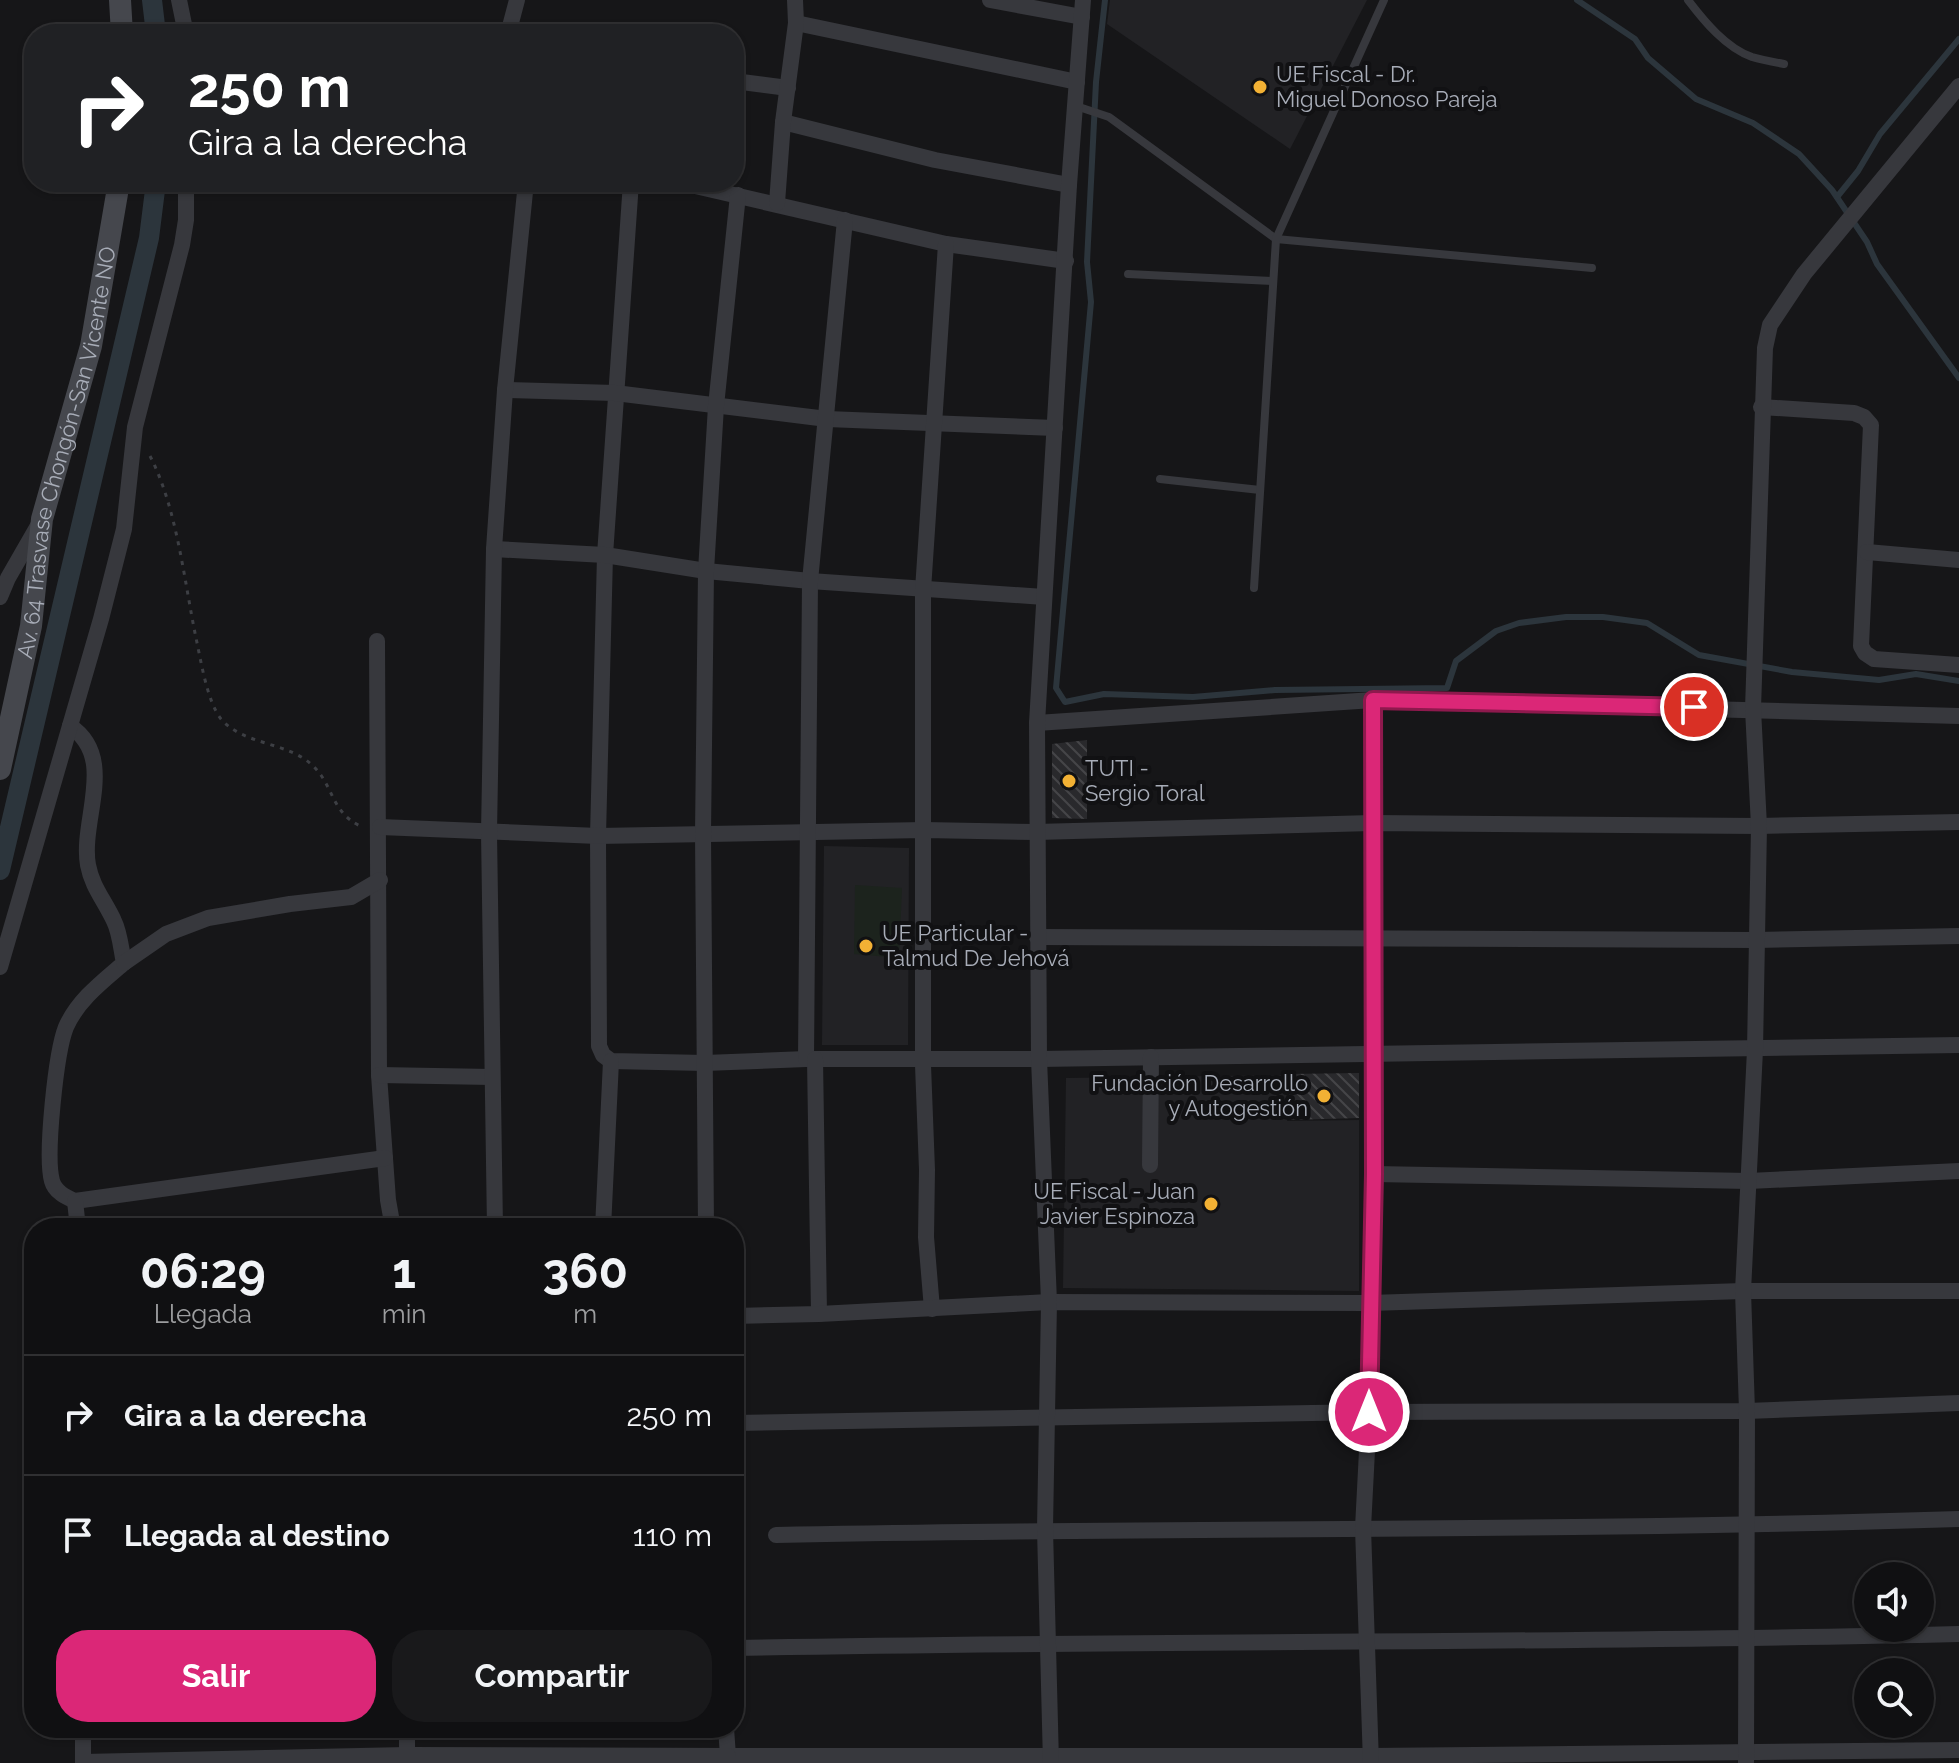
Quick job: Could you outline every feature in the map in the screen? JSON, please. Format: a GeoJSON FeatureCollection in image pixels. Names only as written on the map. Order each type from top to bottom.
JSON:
{"type":"FeatureCollection","features":[{"type":"Feature","properties":{"kind":"street"},"geometry":{"type":"LineString","coordinates":[[120,0],[121,24]]}},
{"type":"Feature","properties":{"kind":"street"},"geometry":{"type":"LineString","coordinates":[[179,0],[184,24]]}},
{"type":"Feature","properties":{"kind":"street"},"geometry":{"type":"LineString","coordinates":[[511,24],[517,0]]}},
{"type":"Feature","properties":{"kind":"street"},"geometry":{"type":"LineString","coordinates":[[777,203],[783,122],[796,23],[795,0]]}},
{"type":"Feature","properties":{"kind":"street"},"geometry":{"type":"LineString","coordinates":[[990,0],[1083,8],[1069,185],[1037,723],[1039,1059],[1049,1302],[1045,1529],[1051,1759]]}},
{"type":"Feature","properties":{"kind":"street"},"geometry":{"type":"LineString","coordinates":[[796,23],[1077,82]]}},
{"type":"Feature","properties":{"kind":"street"},"geometry":{"type":"LineString","coordinates":[[744,82],[788,88]]}},
{"type":"Feature","properties":{"kind":"street"},"geometry":{"type":"LineString","coordinates":[[1746,1757],[1747,1411],[1743,1291],[1755,1050],[1759,826],[1753,709],[1765,348],[1770,325],[1804,274],[1959,86]]}},
{"type":"Feature","properties":{"kind":"street"},"geometry":{"type":"LineString","coordinates":[[783,122],[935,160],[1069,185]]}},
{"type":"Feature","properties":{"kind":"street","name":"Av. 64 Trasvase Chongón-San Vicente NO"},"geometry":{"type":"LineString","coordinates":[[0,769],[31,626],[42,519],[91,346],[117,192]]}},
{"type":"Feature","properties":{"kind":"street"},"geometry":{"type":"LineString","coordinates":[[0,967],[124,529],[135,427],[182,245],[186,192]]}},
{"type":"Feature","properties":{"kind":"street"},"geometry":{"type":"LineString","coordinates":[[495,1218],[489,833],[494,549],[505,390],[525,192]]}},
{"type":"Feature","properties":{"kind":"street"},"geometry":{"type":"LineString","coordinates":[[630,192],[605,555],[598,836],[599,1046],[603,1055],[611,1061],[705,1063],[811,1059],[1039,1059],[1959,1045]]}},
{"type":"Feature","properties":{"kind":"street"},"geometry":{"type":"LineString","coordinates":[[724,192],[946,244],[1066,261]]}},
{"type":"Feature","properties":{"kind":"street"},"geometry":{"type":"LineString","coordinates":[[706,1218],[703,834],[706,571],[716,406],[738,195]]}},
{"type":"Feature","properties":{"kind":"street"},"geometry":{"type":"LineString","coordinates":[[819,1314],[811,1059],[810,581],[845,220]]}},
{"type":"Feature","properties":{"kind":"street"},"geometry":{"type":"LineString","coordinates":[[932,1309],[926,1237],[923,1060],[923,590],[946,244]]}},
{"type":"Feature","properties":{"kind":"street"},"geometry":{"type":"LineString","coordinates":[[505,390],[615,393],[827,419],[1055,428]]}},
{"type":"Feature","properties":{"kind":"street"},"geometry":{"type":"LineString","coordinates":[[1761,407],[1854,413],[1864,417],[1871,425],[1861,646],[1874,659],[1959,665]]}},
{"type":"Feature","properties":{"kind":"street"},"geometry":{"type":"LineString","coordinates":[[0,597],[42,519]]}},
{"type":"Feature","properties":{"kind":"street"},"geometry":{"type":"LineString","coordinates":[[494,549],[605,555],[706,571],[810,581],[1044,597]]}},
{"type":"Feature","properties":{"kind":"street"},"geometry":{"type":"LineString","coordinates":[[1867,552],[1959,560]]}},
{"type":"Feature","properties":{"kind":"street"},"geometry":{"type":"LineString","coordinates":[[377,641],[379,1075],[392,1218]]}},
{"type":"Feature","properties":{"kind":"street"},"geometry":{"type":"LineString","coordinates":[[1371,1760],[1363,1528],[1374,1174],[1373,700]]}},
{"type":"Feature","properties":{"kind":"street"},"geometry":{"type":"LineString","coordinates":[[1037,723],[1373,700],[1959,716]]}},
{"type":"Feature","properties":{"kind":"street"},"geometry":{"type":"LineString","coordinates":[[70,726],[86,742],[95,762],[96,785],[87,830],[87,862],[92,885],[115,922],[124,963]]}},
{"type":"Feature","properties":{"kind":"street"},"geometry":{"type":"LineString","coordinates":[[380,827],[598,836],[924,830],[1036,832],[1372,823],[1759,826],[1959,822]]}},
{"type":"Feature","properties":{"kind":"street"},"geometry":{"type":"LineString","coordinates":[[380,880],[351,897],[208,918],[166,934],[92,990],[76,1009],[66,1028],[57,1059],[52,1182],[62,1194],[75,1201],[385,1158]]}},
{"type":"Feature","properties":{"kind":"street"},"geometry":{"type":"LineString","coordinates":[[1037,937],[1756,940],[1959,936]]}},
{"type":"Feature","properties":{"kind":"street"},"geometry":{"type":"LineString","coordinates":[[1150,1165],[1151,1057]]}},
{"type":"Feature","properties":{"kind":"street"},"geometry":{"type":"LineString","coordinates":[[603,1218],[611,1061]]}},
{"type":"Feature","properties":{"kind":"street"},"geometry":{"type":"LineString","coordinates":[[379,1075],[492,1077]]}},
{"type":"Feature","properties":{"kind":"street"},"geometry":{"type":"LineString","coordinates":[[1374,1174],[1749,1181],[1959,1171]]}},
{"type":"Feature","properties":{"kind":"street"},"geometry":{"type":"LineString","coordinates":[[75,1201],[77,1218]]}},
{"type":"Feature","properties":{"kind":"street"},"geometry":{"type":"LineString","coordinates":[[744,1316],[1049,1302],[1370,1303],[1743,1291],[1959,1291]]}},
{"type":"Feature","properties":{"kind":"street"},"geometry":{"type":"LineString","coordinates":[[744,1423],[1369,1412],[1747,1411],[1959,1403]]}},
{"type":"Feature","properties":{"kind":"street"},"geometry":{"type":"LineString","coordinates":[[776,1535],[1045,1529],[1747,1526],[1959,1519]]}},
{"type":"Feature","properties":{"kind":"street"},"geometry":{"type":"LineString","coordinates":[[744,1648],[1048,1642],[1746,1639],[1959,1634]]}},
{"type":"Feature","properties":{"kind":"street"},"geometry":{"type":"LineString","coordinates":[[83,1738],[83,1762],[407,1759],[1371,1760],[1746,1757],[1959,1750]]}},
{"type":"Feature","properties":{"kind":"street"},"geometry":{"type":"LineString","coordinates":[[407,1738],[407,1759]]}},
{"type":"Feature","properties":{"kind":"street"},"geometry":{"type":"LineString","coordinates":[[727,1738],[728,1759]]}},
{"type":"Feature","properties":{"kind":"lane"},"geometry":{"type":"LineString","coordinates":[[1254,588],[1276,239],[1384,0]]}},
{"type":"Feature","properties":{"kind":"lane"},"geometry":{"type":"LineString","coordinates":[[1688,0],[1706,23],[1732,45],[1749,56],[1784,64]]}},
{"type":"Feature","properties":{"kind":"lane"},"geometry":{"type":"LineString","coordinates":[[1076,106],[1109,117],[1276,239],[1592,268]]}},
{"type":"Feature","properties":{"kind":"lane"},"geometry":{"type":"LineString","coordinates":[[1128,274],[1273,281]]}},
{"type":"Feature","properties":{"kind":"lane"},"geometry":{"type":"LineString","coordinates":[[1160,479],[1260,490]]}},
{"type":"Feature","properties":{"kind":"path"},"geometry":{"type":"LineString","coordinates":[[135,427],[156,467],[166,500],[201,663],[220,717],[230,728],[294,754],[313,766],[347,819],[363,827],[380,827]]}},
{"type":"Feature","properties":{"kind":"shaded area","name":"UE Fiscal - Dr. Miguel Donoso Pareja"},"geometry":{"type":"Polygon","coordinates":[[[1110,0],[1367,0],[1290,149],[1107,24],[1110,0]]]}},
{"type":"Feature","properties":{"kind":"shaded area","name":"UE Particular - Talmud De Jehová"},"geometry":{"type":"Polygon","coordinates":[[[824,846],[909,848],[908,1045],[822,1045],[824,846]]]}},
{"type":"Feature","properties":{"kind":"shaded area"},"geometry":{"type":"Polygon","coordinates":[[[855,885],[902,888],[899,958],[854,954],[855,885]]]}},
{"type":"Feature","properties":{"kind":"shaded area","name":"UE Fiscal - Juan Javier Espinoza"},"geometry":{"type":"Polygon","coordinates":[[[1286,1075],[1287,1121],[1359,1120],[1359,1291],[1063,1288],[1066,1078],[1286,1075]]]}},
{"type":"Feature","properties":{"kind":"building","name":"TUTI - Sergio Toral"},"geometry":{"type":"Polygon","coordinates":[[[1087,740],[1087,819],[1052,818],[1052,744],[1087,740]]]}},
{"type":"Feature","properties":{"kind":"building","name":"Fundación Desarrollo y Autogestión"},"geometry":{"type":"Polygon","coordinates":[[[1359,1073],[1359,1118],[1289,1120],[1289,1074],[1359,1073]]]}},
{"type":"Feature","properties":{"kind":"waterway"},"geometry":{"type":"LineString","coordinates":[[152,0],[155,24]]}},
{"type":"Feature","properties":{"kind":"waterway"},"geometry":{"type":"LineString","coordinates":[[1105,0],[1096,82],[1087,262],[1091,302],[1056,688],[1065,702],[1104,694],[1193,697],[1275,690],[1447,688],[1456,661],[1496,631],[1519,623],[1566,617],[1603,617],[1647,623],[1699,655],[1792,672],[1879,680],[1916,674],[1959,681]]}},
{"type":"Feature","properties":{"kind":"waterway"},"geometry":{"type":"LineString","coordinates":[[1577,0],[1635,39],[1648,58],[1696,99],[1753,123],[1799,154],[1832,190],[1867,242],[1877,264],[1959,378]]}},
{"type":"Feature","properties":{"kind":"waterway"},"geometry":{"type":"LineString","coordinates":[[1837,197],[1858,171],[1880,134],[1959,39]]}},
{"type":"Feature","properties":{"kind":"waterway"},"geometry":{"type":"LineString","coordinates":[[0,870],[149,238],[155,192]]}},
{"type":"Feature","properties":{"kind":"place","name":"UE Fiscal - Dr. Miguel Donoso Pareja"},"geometry":{"type":"Point","coordinates":[1260,87]}},
{"type":"Feature","properties":{"kind":"place","name":"TUTI - Sergio Toral"},"geometry":{"type":"Point","coordinates":[1069,781]}},
{"type":"Feature","properties":{"kind":"place","name":"UE Particular - Talmud De Jehová"},"geometry":{"type":"Point","coordinates":[866,946]}},
{"type":"Feature","properties":{"kind":"place","name":"Fundación Desarrollo y Autogestión"},"geometry":{"type":"Point","coordinates":[1324,1096]}},
{"type":"Feature","properties":{"kind":"place","name":"UE Fiscal - Juan Javier Espinoza"},"geometry":{"type":"Point","coordinates":[1211,1204]}},
{"type":"Feature","properties":{"kind":"route"},"geometry":{"type":"LineString","coordinates":[[1369,1412],[1374,1174],[1373,700],[1694,707]]}}]}
